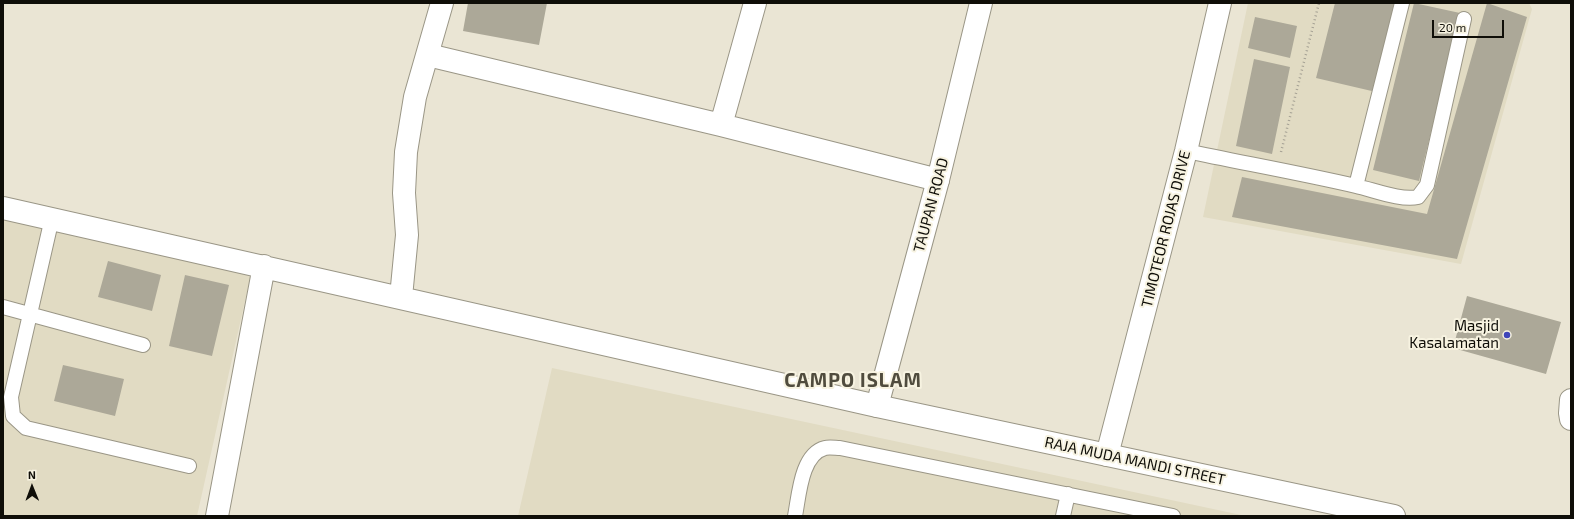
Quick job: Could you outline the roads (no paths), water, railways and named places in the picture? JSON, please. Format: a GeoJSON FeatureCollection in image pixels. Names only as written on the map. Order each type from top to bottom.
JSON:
{"type":"FeatureCollection","features":[{"type":"Feature","properties":{"kind":"street"},"geometry":{"type":"LineString","coordinates":[[401,297],[407,234],[404,193],[406,152],[415,97],[442,3]]}},
{"type":"Feature","properties":{"kind":"street"},"geometry":{"type":"LineString","coordinates":[[721,125],[755,3]]}},
{"type":"Feature","properties":{"kind":"street","name":"TAUPAN ROAD"},"geometry":{"type":"LineString","coordinates":[[876,406],[938,180],[981,3]]}},
{"type":"Feature","properties":{"kind":"street","name":"TIMOTEOR ROJAS DRIVE"},"geometry":{"type":"LineString","coordinates":[[1108,455],[1186,151],[1220,3]]}},
{"type":"Feature","properties":{"kind":"street"},"geometry":{"type":"LineString","coordinates":[[428,55],[721,125],[938,180]]}},
{"type":"Feature","properties":{"kind":"street","name":"RAJA MUDA MANDI STREET"},"geometry":{"type":"LineString","coordinates":[[3,208],[401,297],[876,406],[1108,455],[1359,512],[1393,516]]}},
{"type":"Feature","properties":{"kind":"street"},"geometry":{"type":"LineString","coordinates":[[217,516],[264,266]]}},
{"type":"Feature","properties":{"kind":"street"},"geometry":{"type":"LineString","coordinates":[[1571,400],[1571,419]]}},
{"type":"Feature","properties":{"kind":"lane"},"geometry":{"type":"LineString","coordinates":[[1356,186],[1402,3]]}},
{"type":"Feature","properties":{"kind":"lane"},"geometry":{"type":"LineString","coordinates":[[1186,151],[1413,199],[1418,197],[1422,194],[1427,185],[1464,19]]}},
{"type":"Feature","properties":{"kind":"lane"},"geometry":{"type":"LineString","coordinates":[[52,218],[11,397],[13,416],[26,428],[189,466]]}},
{"type":"Feature","properties":{"kind":"lane"},"geometry":{"type":"LineString","coordinates":[[3,307],[144,345]]}},
{"type":"Feature","properties":{"kind":"lane"},"geometry":{"type":"LineString","coordinates":[[795,516],[804,469],[811,456],[824,448],[840,448],[1173,516]]}},
{"type":"Feature","properties":{"kind":"lane"},"geometry":{"type":"LineString","coordinates":[[1063,516],[1068,494]]}},
{"type":"Feature","properties":{"kind":"place","name":"Masjid Kasalamatan"},"geometry":{"type":"Point","coordinates":[1507,335]}},
{"type":"Feature","properties":{"kind":"district","name":"CAMPO ISLAM"},"geometry":{"type":"Point","coordinates":[853,381]}}]}
